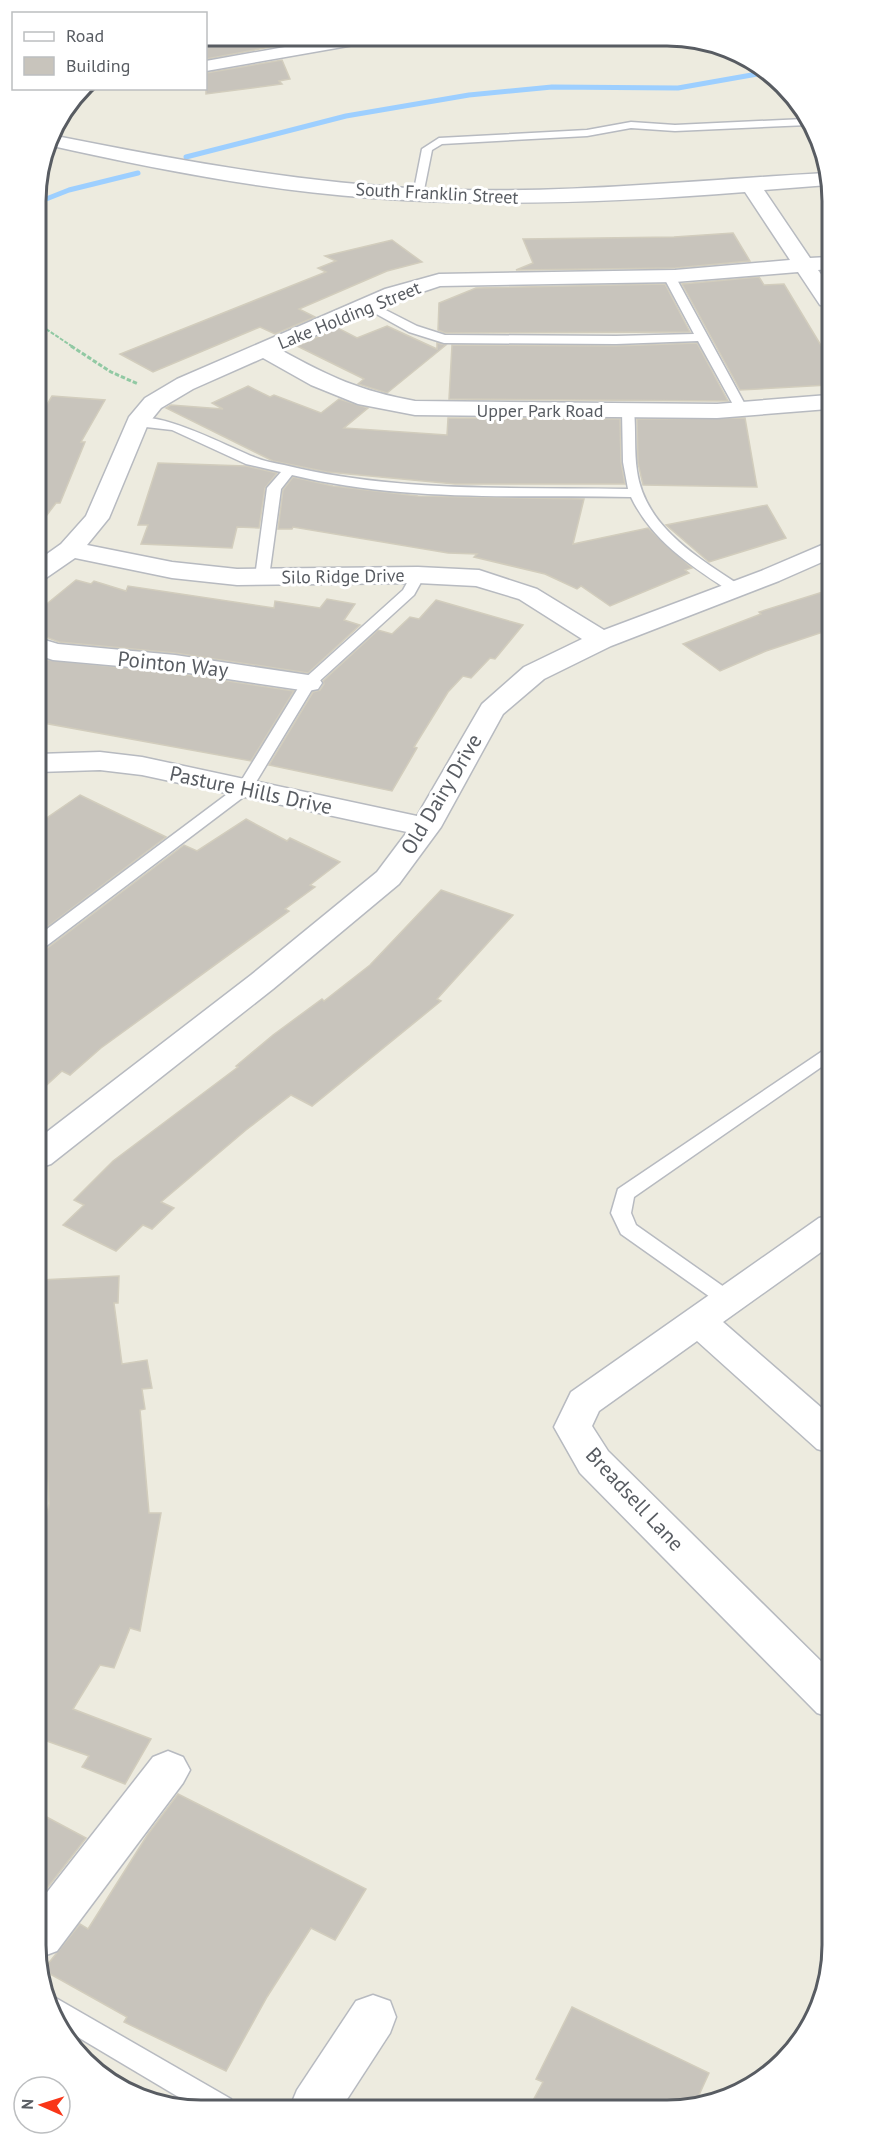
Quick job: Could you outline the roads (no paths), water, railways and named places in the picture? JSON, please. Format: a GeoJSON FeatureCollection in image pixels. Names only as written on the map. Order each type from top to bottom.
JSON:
{"type":"FeatureCollection","features":[{"type":"Feature","properties":{"kind":"street"},"geometry":{"type":"LineString","coordinates":[[207,66],[290,47]]}},
{"type":"Feature","properties":{"kind":"street","name":"South Franklin Street"},"geometry":{"type":"LineString","coordinates":[[59,142],[163,163],[258,178],[418,195],[606,197],[821,180]]}},
{"type":"Feature","properties":{"kind":"street"},"geometry":{"type":"LineString","coordinates":[[751,186],[822,291]]}},
{"type":"Feature","properties":{"kind":"street","name":"Lake Holding Street"},"geometry":{"type":"LineString","coordinates":[[47,566],[70,549],[97,518],[137,422],[153,403],[185,384],[417,285],[439,280],[669,276],[822,264]]}},
{"type":"Feature","properties":{"kind":"street","name":"Upper Park Road"},"geometry":{"type":"LineString","coordinates":[[264,350],[319,380],[366,399],[416,408],[742,410],[822,403]]}},
{"type":"Feature","properties":{"kind":"street","name":"Silo Ridge Drive"},"geometry":{"type":"LineString","coordinates":[[70,549],[172,570],[262,577],[418,574],[479,579],[528,594],[602,640]]}},
{"type":"Feature","properties":{"kind":"street","name":"Old Dairy Drive"},"geometry":{"type":"LineString","coordinates":[[47,1150],[262,982],[388,878],[426,827],[492,710],[534,673],[602,640],[736,589],[822,552]]}},
{"type":"Feature","properties":{"kind":"street","name":"Pointon Way"},"geometry":{"type":"LineString","coordinates":[[47,650],[175,663],[308,683]]}},
{"type":"Feature","properties":{"kind":"street","name":"Pasture Hills Drive"},"geometry":{"type":"LineString","coordinates":[[47,762],[100,760],[142,766],[426,827]]}},
{"type":"Feature","properties":{"kind":"street","name":"Pasture Hills Drive"},"geometry":{"type":"LineString","coordinates":[[47,775],[74,761]]}},
{"type":"Feature","properties":{"kind":"street","name":"Breadsell Lane"},"geometry":{"type":"LineString","coordinates":[[822,1233],[712,1309],[584,1402],[573,1427],[594,1462],[822,1690]]}},
{"type":"Feature","properties":{"kind":"street"},"geometry":{"type":"LineString","coordinates":[[712,1309],[822,1428]]}},
{"type":"Feature","properties":{"kind":"street"},"geometry":{"type":"LineString","coordinates":[[47,1928],[168,1770]]}},
{"type":"Feature","properties":{"kind":"street"},"geometry":{"type":"LineString","coordinates":[[319,2100],[373,2017]]}},
{"type":"Feature","properties":{"kind":"lane"},"geometry":{"type":"LineString","coordinates":[[418,195],[427,149],[439,141],[587,133],[608,126],[658,124],[675,128],[801,123]]}},
{"type":"Feature","properties":{"kind":"lane"},"geometry":{"type":"LineString","coordinates":[[669,276],[742,410]]}},
{"type":"Feature","properties":{"kind":"lane"},"geometry":{"type":"LineString","coordinates":[[366,305],[413,329],[444,339],[616,340],[702,337]]}},
{"type":"Feature","properties":{"kind":"lane"},"geometry":{"type":"LineString","coordinates":[[628,411],[632,478],[636,493],[651,521],[670,542],[736,589]]}},
{"type":"Feature","properties":{"kind":"lane"},"geometry":{"type":"LineString","coordinates":[[137,422],[175,427],[251,461],[289,471],[402,490],[636,493]]}},
{"type":"Feature","properties":{"kind":"lane"},"geometry":{"type":"LineString","coordinates":[[262,577],[274,488],[289,471]]}},
{"type":"Feature","properties":{"kind":"lane"},"geometry":{"type":"LineString","coordinates":[[47,937],[244,789],[308,683],[409,592],[418,574]]}},
{"type":"Feature","properties":{"kind":"lane"},"geometry":{"type":"LineString","coordinates":[[712,1309],[628,1228],[621,1213],[624,1194],[822,1058]]}},
{"type":"Feature","properties":{"kind":"lane"},"geometry":{"type":"LineString","coordinates":[[63,2014],[208,2100]]}},
{"type":"Feature","properties":{"kind":"waterway"},"geometry":{"type":"LineString","coordinates":[[186,157],[346,116],[469,95],[552,87],[678,88],[755,74]]}},
{"type":"Feature","properties":{"kind":"waterway"},"geometry":{"type":"LineString","coordinates":[[47,199],[69,190],[138,173]]}}]}
